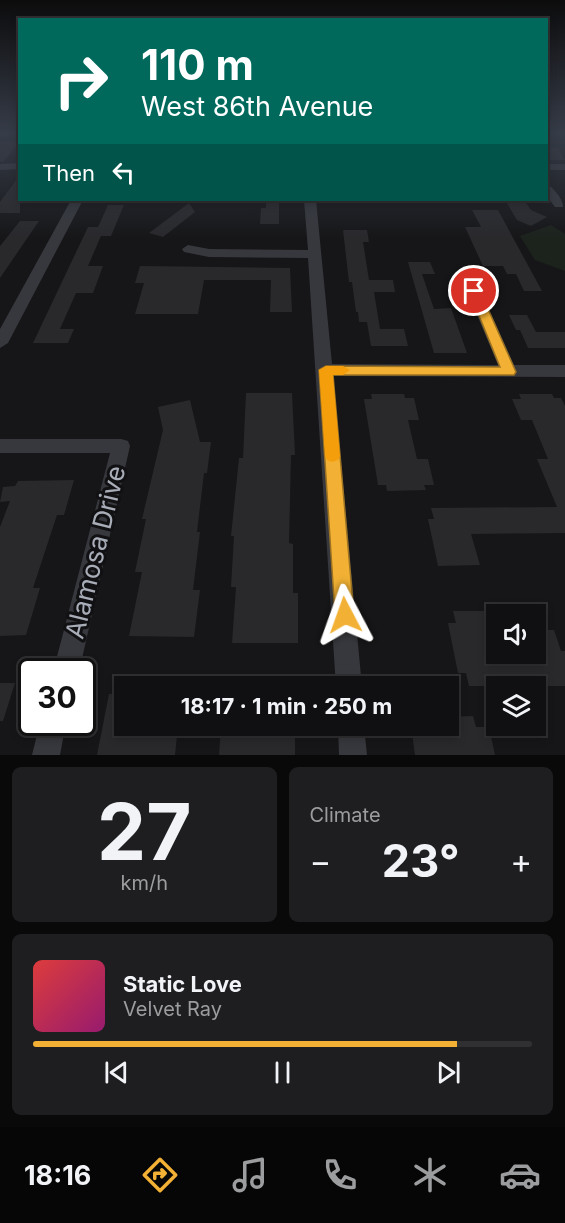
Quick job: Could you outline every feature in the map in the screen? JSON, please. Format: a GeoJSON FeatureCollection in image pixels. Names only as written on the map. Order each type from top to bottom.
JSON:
{"type":"FeatureCollection","features":[{"type":"Feature","properties":{"kind":"street"},"geometry":{"type":"LineString","coordinates":[[548,190],[559,205]]}},
{"type":"Feature","properties":{"kind":"street"},"geometry":{"type":"LineString","coordinates":[[0,343],[76,201]]}},
{"type":"Feature","properties":{"kind":"street"},"geometry":{"type":"LineString","coordinates":[[310,201],[326,370],[348,676]]}},
{"type":"Feature","properties":{"kind":"street"},"geometry":{"type":"LineString","coordinates":[[188,249],[209,254],[314,254]]}},
{"type":"Feature","properties":{"kind":"street"},"geometry":{"type":"LineString","coordinates":[[474,291],[509,372]]}},
{"type":"Feature","properties":{"kind":"street"},"geometry":{"type":"LineString","coordinates":[[326,370],[565,371]]}},
{"type":"Feature","properties":{"kind":"street","name":"Alamosa Drive"},"geometry":{"type":"LineString","coordinates":[[0,446],[121,446],[69,658]]}},
{"type":"Feature","properties":{"kind":"street"},"geometry":{"type":"LineString","coordinates":[[46,755],[50,736]]}},
{"type":"Feature","properties":{"kind":"street"},"geometry":{"type":"LineString","coordinates":[[352,736],[353,755]]}},
{"type":"Feature","properties":{"kind":"shaded area"},"geometry":{"type":"Polygon","coordinates":[[[551,225],[565,234],[565,271],[535,260],[520,236],[551,225]]]}},
{"type":"Feature","properties":{"kind":"building"},"geometry":{"type":"Polygon","coordinates":[[[18,178],[20,213],[0,213],[0,202],[18,178]]]}},
{"type":"Feature","properties":{"kind":"building"},"geometry":{"type":"Polygon","coordinates":[[[266,201],[279,201],[279,224],[260,224],[261,208],[266,208],[266,201]]]}},
{"type":"Feature","properties":{"kind":"building"},"geometry":{"type":"Polygon","coordinates":[[[506,201],[525,201],[531,210],[547,217],[531,226],[517,220],[506,201]]]}},
{"type":"Feature","properties":{"kind":"building"},"geometry":{"type":"Polygon","coordinates":[[[189,203],[195,212],[163,237],[149,233],[189,203]]]}},
{"type":"Feature","properties":{"kind":"building"},"geometry":{"type":"Polygon","coordinates":[[[108,205],[124,205],[111,236],[101,236],[88,266],[103,266],[93,293],[76,293],[60,329],[74,329],[68,343],[33,343],[88,227],[98,227],[108,205]]]}},
{"type":"Feature","properties":{"kind":"building"},"geometry":{"type":"Polygon","coordinates":[[[472,210],[498,210],[542,291],[524,291],[516,274],[507,274],[503,266],[483,266],[465,227],[481,227],[472,210]]]}},
{"type":"Feature","properties":{"kind":"building"},"geometry":{"type":"Polygon","coordinates":[[[20,221],[39,221],[0,278],[0,246],[20,221]]]}},
{"type":"Feature","properties":{"kind":"building"},"geometry":{"type":"Polygon","coordinates":[[[343,230],[367,230],[369,242],[363,242],[369,280],[393,280],[395,292],[374,292],[380,329],[404,329],[408,346],[371,346],[367,322],[359,322],[358,312],[356,312],[352,282],[349,282],[343,230]]]}},
{"type":"Feature","properties":{"kind":"building"},"geometry":{"type":"Polygon","coordinates":[[[408,262],[430,262],[435,274],[422,274],[434,309],[451,308],[467,353],[434,353],[408,262]]]}},
{"type":"Feature","properties":{"kind":"building"},"geometry":{"type":"Polygon","coordinates":[[[140,266],[290,268],[292,312],[270,312],[271,280],[204,280],[198,314],[135,314],[144,283],[135,283],[140,266]]]}},
{"type":"Feature","properties":{"kind":"building"},"geometry":{"type":"Polygon","coordinates":[[[509,315],[527,315],[536,332],[565,332],[565,348],[528,348],[520,330],[516,330],[509,315]]]}},
{"type":"Feature","properties":{"kind":"building"},"geometry":{"type":"Polygon","coordinates":[[[246,393],[292,393],[295,455],[291,455],[289,543],[293,544],[293,593],[298,593],[298,643],[232,643],[236,587],[231,587],[234,536],[231,536],[239,458],[243,458],[246,393]]]}},
{"type":"Feature","properties":{"kind":"building"},"geometry":{"type":"Polygon","coordinates":[[[371,394],[404,394],[405,398],[414,398],[419,420],[408,420],[417,459],[428,459],[434,485],[424,485],[426,490],[387,491],[386,485],[378,485],[364,399],[372,399],[371,394]]]}},
{"type":"Feature","properties":{"kind":"building"},"geometry":{"type":"Polygon","coordinates":[[[519,394],[552,394],[554,398],[561,398],[565,406],[565,533],[471,534],[480,565],[438,566],[428,519],[434,519],[431,508],[557,507],[537,459],[548,459],[532,420],[521,420],[512,399],[521,399],[519,394]]]}},
{"type":"Feature","properties":{"kind":"building"},"geometry":{"type":"Polygon","coordinates":[[[190,400],[200,442],[211,442],[207,473],[204,473],[197,532],[200,532],[193,590],[200,590],[194,637],[129,636],[142,572],[135,572],[146,519],[142,519],[163,430],[158,407],[190,400]]]}},
{"type":"Feature","properties":{"kind":"building"},"geometry":{"type":"Polygon","coordinates":[[[74,480],[64,515],[57,515],[33,588],[40,588],[26,635],[0,636],[0,527],[10,501],[0,502],[3,487],[15,486],[18,481],[74,480]]]}},
{"type":"Feature","properties":{"kind":"building"},"geometry":{"type":"Polygon","coordinates":[[[453,611],[486,611],[486,664],[546,664],[546,630],[554,630],[561,651],[565,651],[565,686],[546,686],[546,676],[486,676],[486,686],[469,686],[466,673],[458,673],[448,623],[456,623],[453,611]]]}},
{"type":"Feature","properties":{"kind":"building"},"geometry":{"type":"Polygon","coordinates":[[[0,683],[15,683],[3,721],[0,721],[0,683]]]}},
{"type":"Feature","properties":{"kind":"building"},"geometry":{"type":"Polygon","coordinates":[[[109,694],[114,694],[114,736],[177,736],[175,755],[97,755],[109,694]]]}},
{"type":"Feature","properties":{"kind":"building"},"geometry":{"type":"Polygon","coordinates":[[[473,716],[476,727],[486,727],[486,736],[491,736],[495,755],[415,755],[412,736],[459,736],[459,717],[473,716]]]}},
{"type":"Feature","properties":{"kind":"building"},"geometry":{"type":"Polygon","coordinates":[[[220,736],[295,736],[295,755],[219,755],[220,736]]]}},
{"type":"Feature","properties":{"kind":"slow traffic"},"geometry":{"type":"LineString","coordinates":[[332,456],[326,370],[343,370]]}},
{"type":"Feature","properties":{"kind":"route"},"geometry":{"type":"LineString","coordinates":[[345,615],[326,370],[509,372],[474,291]]}}]}
